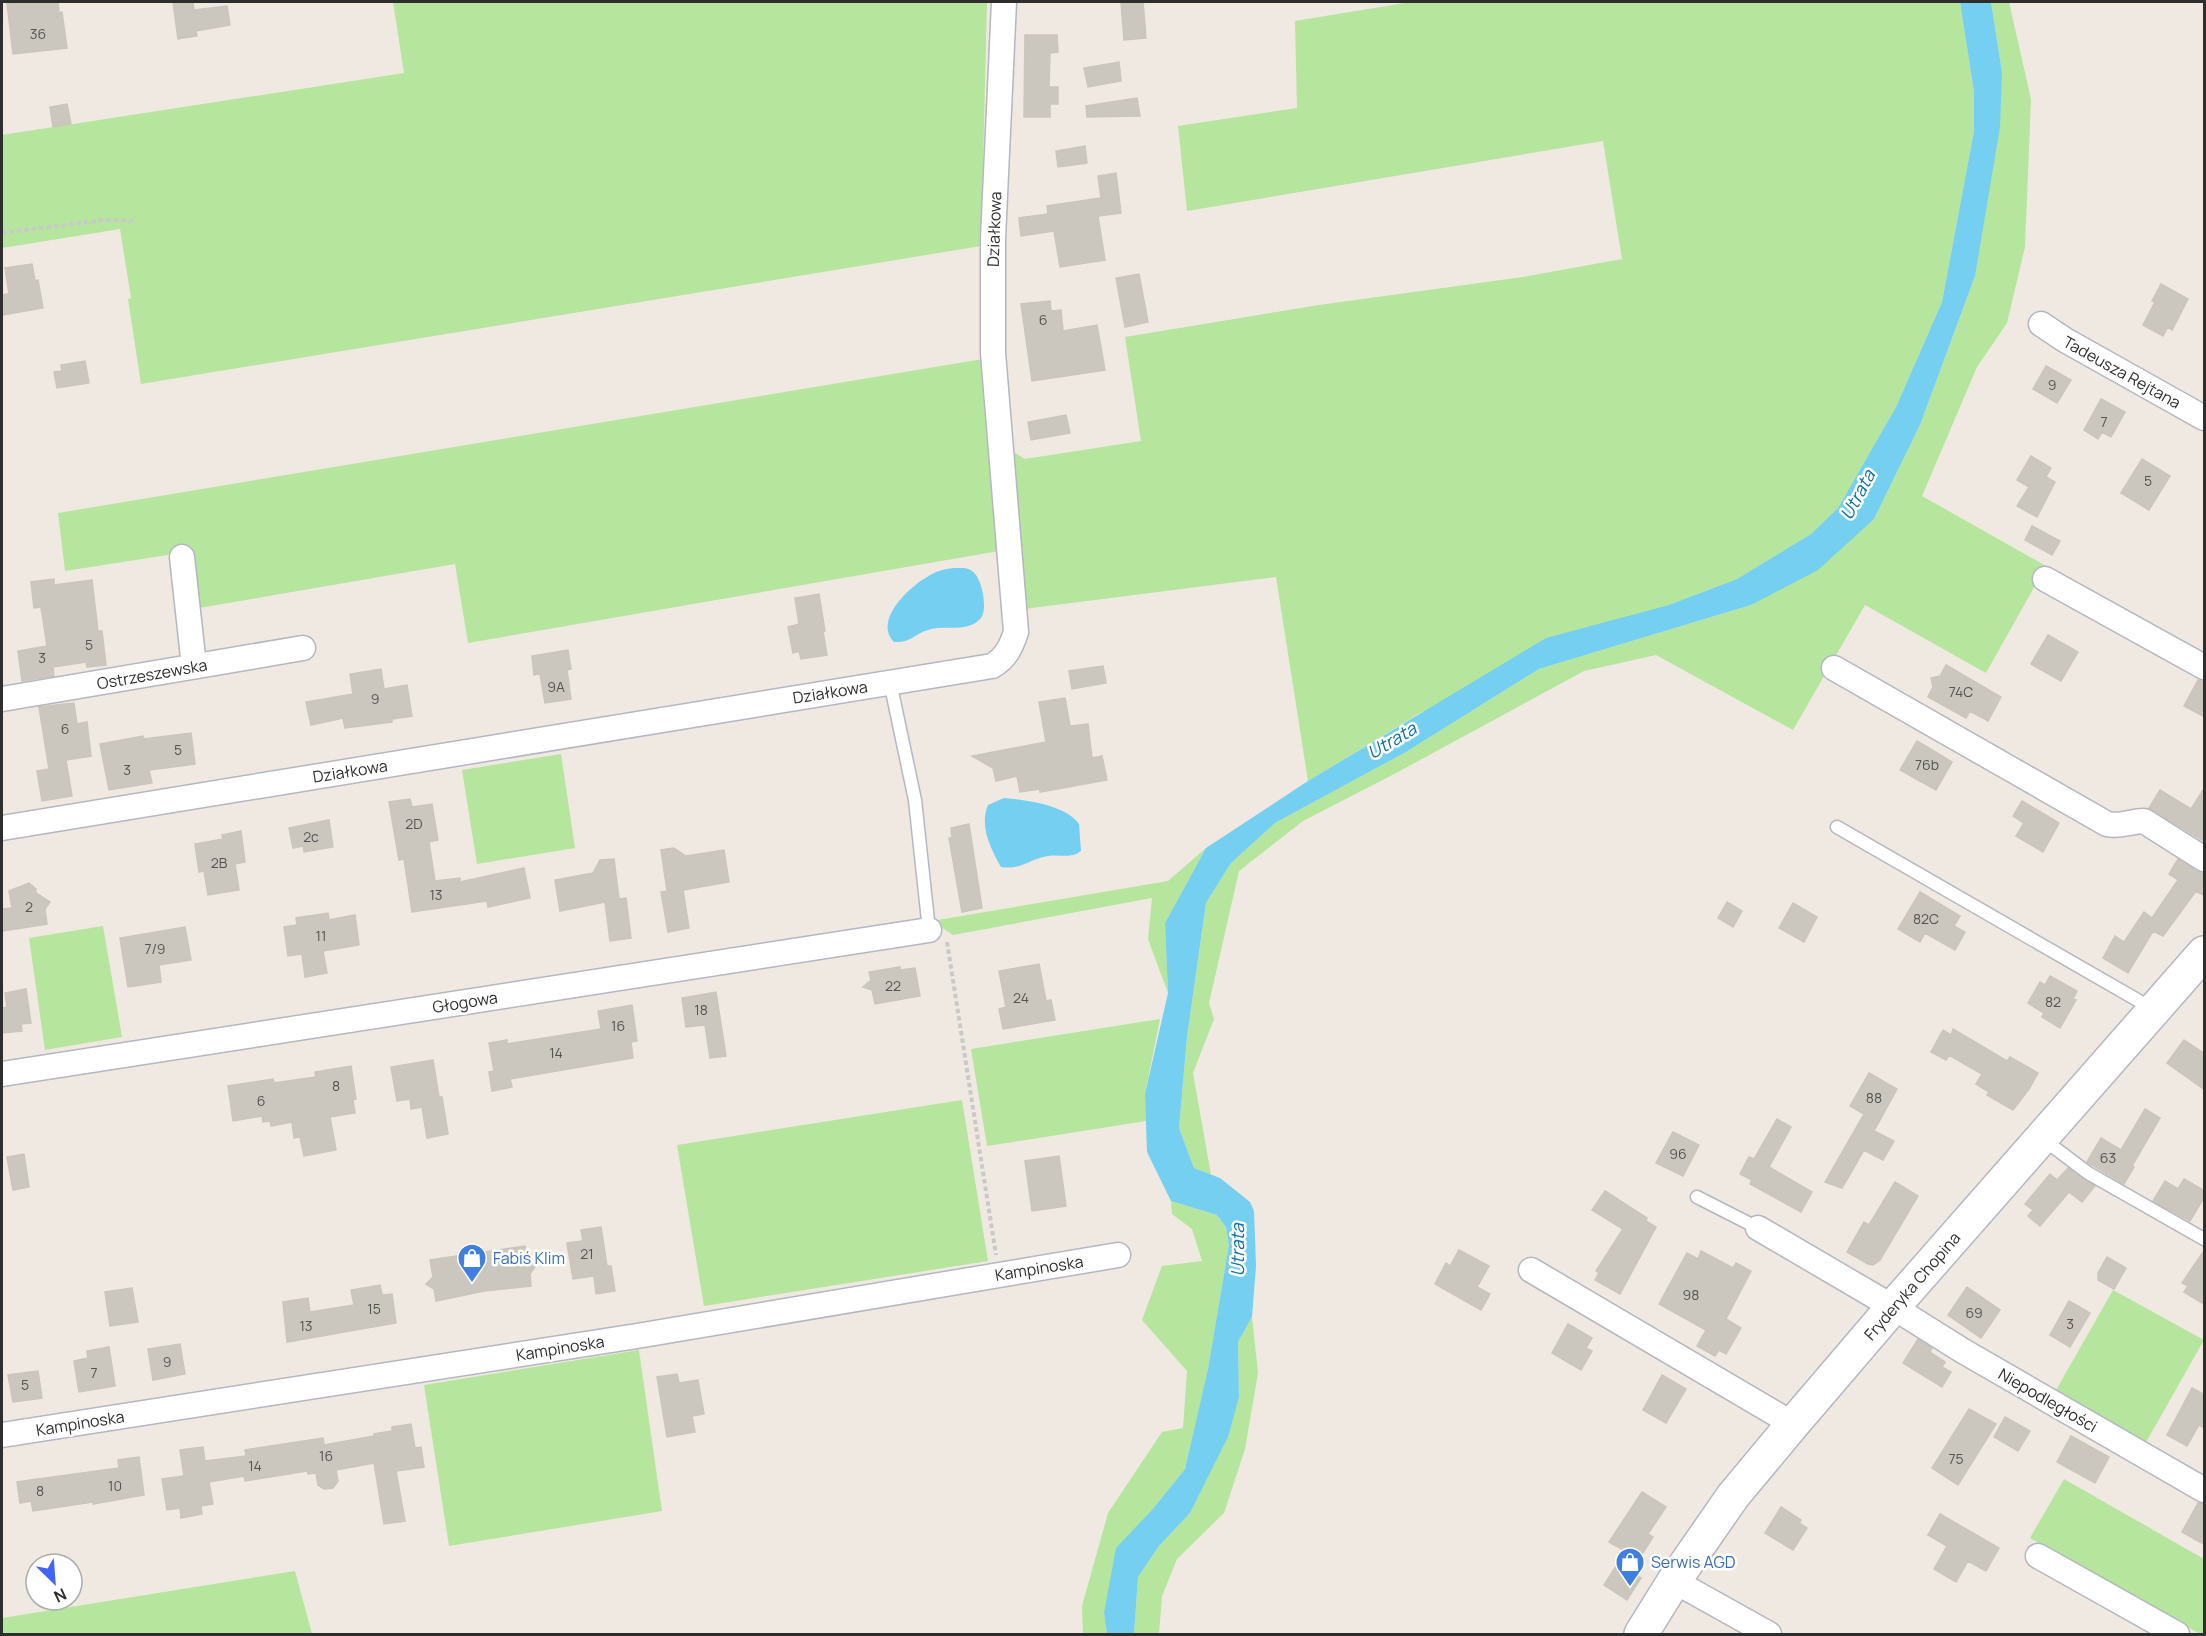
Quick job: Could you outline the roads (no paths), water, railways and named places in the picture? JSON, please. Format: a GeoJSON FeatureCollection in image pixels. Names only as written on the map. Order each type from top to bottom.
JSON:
{"type":"FeatureCollection","features":[{"type":"Feature","properties":{"kind":"main road","name":"Fryderyka Chopina"},"geometry":{"type":"LineString","coordinates":[[1641,1635],[1674,1581],[1733,1496],[1792,1424],[1893,1307],[2203,959]]}},
{"type":"Feature","properties":{"kind":"street","name":"Działkowa"},"geometry":{"type":"LineString","coordinates":[[2,828],[992,666],[1001,660],[1009,650],[1016,632],[993,353],[993,238],[1004,2]]}},
{"type":"Feature","properties":{"kind":"street","name":"Tadeusza Rejtana"},"geometry":{"type":"LineString","coordinates":[[2041,324],[2065,340],[2205,418]]}},
{"type":"Feature","properties":{"kind":"street"},"geometry":{"type":"LineString","coordinates":[[182,557],[194,666]]}},
{"type":"Feature","properties":{"kind":"street"},"geometry":{"type":"LineString","coordinates":[[2045,579],[2205,667]]}},
{"type":"Feature","properties":{"kind":"street","name":"Ostrzeszewska"},"geometry":{"type":"LineString","coordinates":[[2,699],[303,648]]}},
{"type":"Feature","properties":{"kind":"street"},"geometry":{"type":"LineString","coordinates":[[1834,668],[2107,824],[2118,826],[2133,821],[2144,821],[2205,859]]}},
{"type":"Feature","properties":{"kind":"street","name":"Głogowa"},"geometry":{"type":"LineString","coordinates":[[2,1074],[929,930]]}},
{"type":"Feature","properties":{"kind":"street","name":"Niepodległości"},"geometry":{"type":"LineString","coordinates":[[1758,1228],[1963,1351],[2205,1490]]}},
{"type":"Feature","properties":{"kind":"street","name":"Kampinoska"},"geometry":{"type":"LineString","coordinates":[[2,1435],[637,1336],[1118,1255]]}},
{"type":"Feature","properties":{"kind":"street"},"geometry":{"type":"LineString","coordinates":[[1530,1270],[1792,1424]]}},
{"type":"Feature","properties":{"kind":"street"},"geometry":{"type":"LineString","coordinates":[[2038,1556],[2176,1635]]}},
{"type":"Feature","properties":{"kind":"street"},"geometry":{"type":"LineString","coordinates":[[1674,1581],[1768,1635]]}},
{"type":"Feature","properties":{"kind":"lane"},"geometry":{"type":"LineString","coordinates":[[890,682],[915,800],[929,930]]}},
{"type":"Feature","properties":{"kind":"lane"},"geometry":{"type":"LineString","coordinates":[[1837,827],[2156,1010]]}},
{"type":"Feature","properties":{"kind":"lane"},"geometry":{"type":"LineString","coordinates":[[2043,1138],[2088,1173],[2205,1239]]}},
{"type":"Feature","properties":{"kind":"lane"},"geometry":{"type":"LineString","coordinates":[[1697,1197],[1758,1228]]}},
{"type":"Feature","properties":{"kind":"water","name":"Utrata"},"geometry":{"type":"Polygon","coordinates":[[[1960,2],[1991,2],[2002,72],[2000,127],[1975,276],[1920,425],[1874,519],[1818,570],[1751,605],[1539,669],[1406,752],[1275,823],[1231,863],[1206,903],[1187,1037],[1179,1128],[1194,1168],[1220,1178],[1250,1202],[1254,1211],[1256,1266],[1252,1317],[1238,1342],[1239,1397],[1228,1437],[1190,1513],[1159,1546],[1138,1577],[1134,1634],[1107,1634],[1104,1613],[1116,1548],[1152,1510],[1185,1469],[1208,1369],[1229,1245],[1226,1227],[1217,1215],[1171,1201],[1147,1152],[1145,1094],[1168,993],[1165,923],[1206,848],[1308,781],[1546,638],[1669,605],[1737,579],[1811,534],[1838,508],[1896,407],[1942,302],[1974,131],[1974,92],[1960,2]]]}},
{"type":"Feature","properties":{"kind":"water"},"geometry":{"type":"Polygon","coordinates":[[[954,568],[964,568],[976,574],[984,601],[981,618],[969,626],[935,628],[909,640],[894,642],[889,634],[888,624],[890,615],[903,596],[930,575],[954,568]]]}},
{"type":"Feature","properties":{"kind":"water"},"geometry":{"type":"Polygon","coordinates":[[[1004,798],[1045,805],[1065,812],[1079,824],[1081,851],[1069,856],[1041,857],[1015,867],[1001,867],[990,845],[985,821],[988,805],[1004,798]]]}},
{"type":"Feature","properties":{"kind":"place","name":"Fabiś Klim"},"geometry":{"type":"Point","coordinates":[472,1284]}},
{"type":"Feature","properties":{"kind":"place","name":"Serwis AGD"},"geometry":{"type":"Point","coordinates":[1630,1588]}}]}
